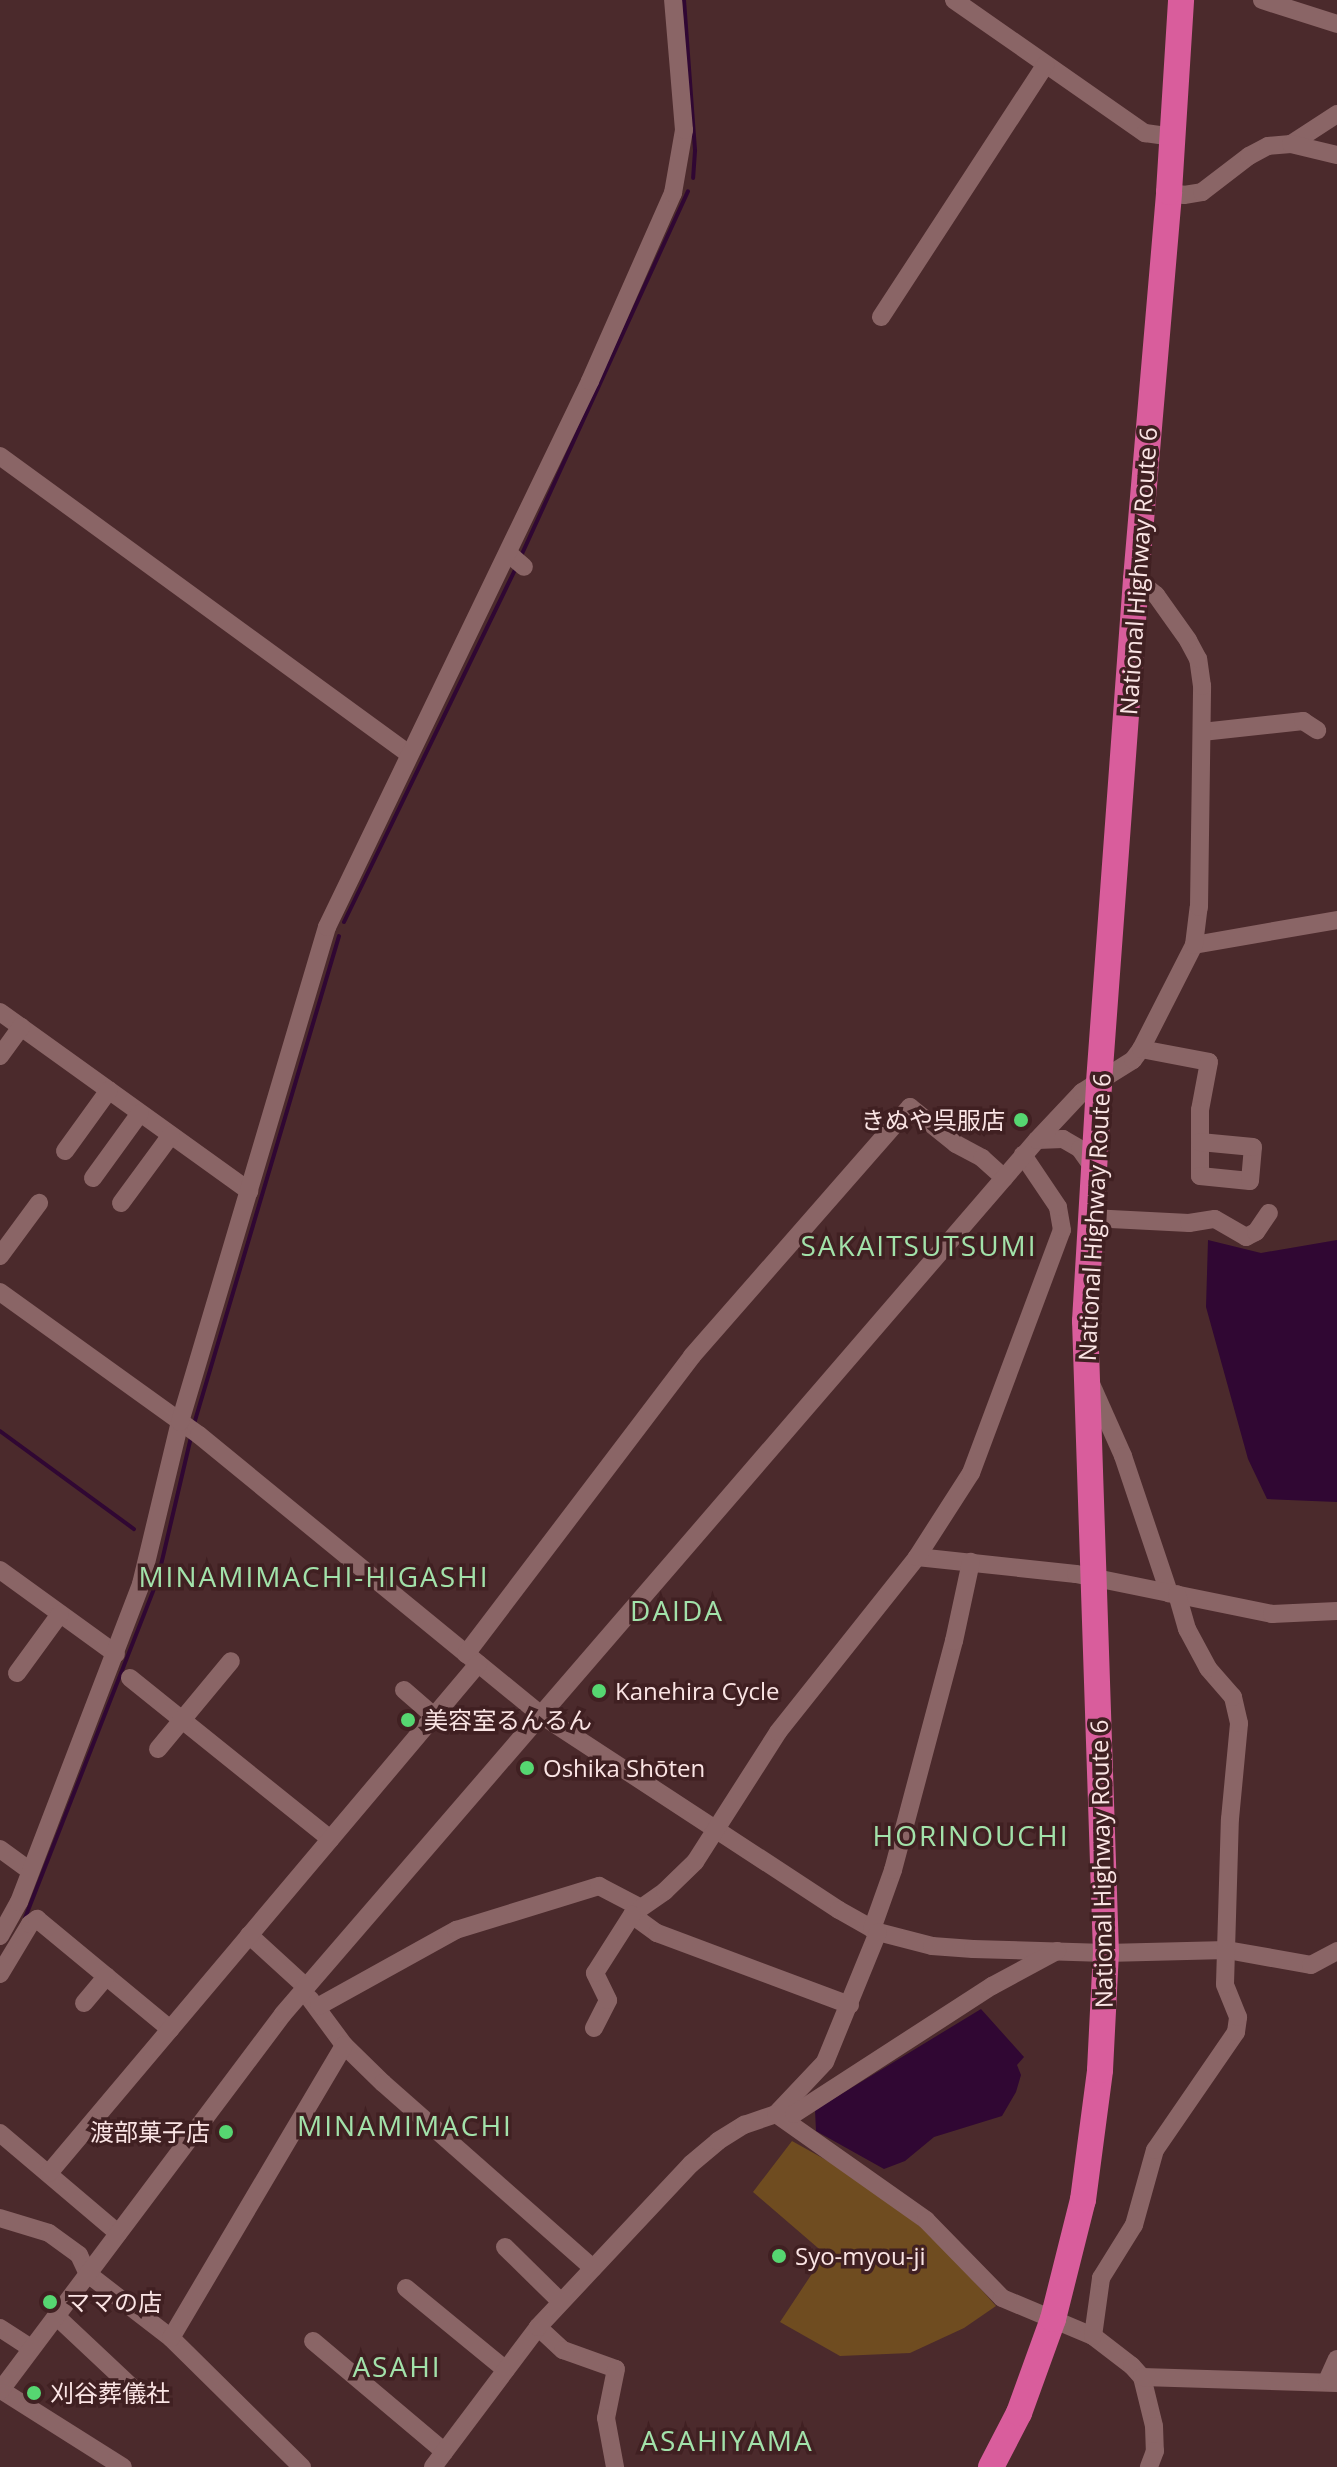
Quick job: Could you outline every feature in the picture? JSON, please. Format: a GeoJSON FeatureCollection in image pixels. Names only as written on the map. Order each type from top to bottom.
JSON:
{"type":"FeatureCollection","features":[{"type":"Feature","properties":{"kind":"highway","name":"National Highway Route 6"},"geometry":{"type":"LineString","coordinates":[[991,2467],[1019,2413],[1053,2319],[1083,2200],[1100,2070],[1106,1953],[1085,1321],[1099,1082],[1136,579],[1169,192],[1181,0]]}},
{"type":"Feature","properties":{"kind":"street"},"geometry":{"type":"LineString","coordinates":[[0,1936],[30,1871],[141,1584],[180,1422],[327,927],[508,553],[673,193],[684,130],[673,0]]}},
{"type":"Feature","properties":{"kind":"street"},"geometry":{"type":"LineString","coordinates":[[954,0],[1145,133],[1172,137]]}},
{"type":"Feature","properties":{"kind":"street"},"geometry":{"type":"LineString","coordinates":[[1262,0],[1337,24]]}},
{"type":"Feature","properties":{"kind":"street"},"geometry":{"type":"LineString","coordinates":[[881,317],[1045,65]]}},
{"type":"Feature","properties":{"kind":"street"},"geometry":{"type":"LineString","coordinates":[[1291,144],[1337,114]]}},
{"type":"Feature","properties":{"kind":"street"},"geometry":{"type":"LineString","coordinates":[[1169,192],[1184,195],[1202,192],[1249,156],[1268,146],[1291,144],[1337,155]]}},
{"type":"Feature","properties":{"kind":"street"},"geometry":{"type":"LineString","coordinates":[[0,456],[409,754]]}},
{"type":"Feature","properties":{"kind":"street"},"geometry":{"type":"LineString","coordinates":[[508,553],[524,567]]}},
{"type":"Feature","properties":{"kind":"street"},"geometry":{"type":"LineString","coordinates":[[123,2467],[0,2390],[304,1990],[1023,1155],[1082,1092],[1133,1060],[1141,1049],[1194,945],[1199,907],[1202,732],[1198,659],[1169,611],[1136,579]]}},
{"type":"Feature","properties":{"kind":"street"},"geometry":{"type":"LineString","coordinates":[[1202,732],[1303,721],[1317,730]]}},
{"type":"Feature","properties":{"kind":"street"},"geometry":{"type":"LineString","coordinates":[[1194,945],[1337,920]]}},
{"type":"Feature","properties":{"kind":"street"},"geometry":{"type":"LineString","coordinates":[[0,1012],[249,1191]]}},
{"type":"Feature","properties":{"kind":"street"},"geometry":{"type":"LineString","coordinates":[[0,1056],[21,1027]]}},
{"type":"Feature","properties":{"kind":"street"},"geometry":{"type":"LineString","coordinates":[[1141,1049],[1209,1062],[1200,1110],[1200,1142]]}},
{"type":"Feature","properties":{"kind":"street"},"geometry":{"type":"LineString","coordinates":[[65,1151],[109,1090]]}},
{"type":"Feature","properties":{"kind":"street"},"geometry":{"type":"LineString","coordinates":[[49,2173],[434,1716],[692,1356],[910,1107],[956,1144],[982,1158],[1004,1178]]}},
{"type":"Feature","properties":{"kind":"street"},"geometry":{"type":"LineString","coordinates":[[93,1178],[140,1113]]}},
{"type":"Feature","properties":{"kind":"street"},"geometry":{"type":"LineString","coordinates":[[121,1203],[171,1135]]}},
{"type":"Feature","properties":{"kind":"street"},"geometry":{"type":"LineString","coordinates":[[1037,1140],[1063,1139],[1080,1149],[1094,1169]]}},
{"type":"Feature","properties":{"kind":"street"},"geometry":{"type":"LineString","coordinates":[[594,2028],[608,2000],[595,1973],[636,1912],[665,1891],[695,1862],[778,1732],[917,1557],[971,1473],[1062,1230],[1058,1207],[1023,1155]]}},
{"type":"Feature","properties":{"kind":"street"},"geometry":{"type":"LineString","coordinates":[[0,1256],[39,1203]]}},
{"type":"Feature","properties":{"kind":"street"},"geometry":{"type":"LineString","coordinates":[[1091,1218],[1189,1223],[1215,1219],[1246,1237],[1256,1232],[1269,1213]]}},
{"type":"Feature","properties":{"kind":"street"},"geometry":{"type":"LineString","coordinates":[[1,1292],[180,1422],[541,1715],[839,1910],[875,1930],[932,1946],[1106,1953],[1227,1950],[1311,1965],[1337,1951]]}},
{"type":"Feature","properties":{"kind":"street"},"geometry":{"type":"LineString","coordinates":[[1087,1374],[1123,1456],[1187,1629],[1208,1668],[1233,1697],[1239,1723],[1230,1819],[1225,1984],[1238,2017],[1236,2032],[1155,2150],[1134,2225],[1101,2278],[1093,2336]]}},
{"type":"Feature","properties":{"kind":"street"},"geometry":{"type":"LineString","coordinates":[[917,1557],[1095,1577],[1272,1614],[1337,1611]]}},
{"type":"Feature","properties":{"kind":"street"},"geometry":{"type":"LineString","coordinates":[[776,2114],[825,2062],[850,2005],[893,1870],[954,1641],[971,1562]]}},
{"type":"Feature","properties":{"kind":"street"},"geometry":{"type":"LineString","coordinates":[[0,1570],[116,1654]]}},
{"type":"Feature","properties":{"kind":"street"},"geometry":{"type":"LineString","coordinates":[[17,1673],[60,1614]]}},
{"type":"Feature","properties":{"kind":"street"},"geometry":{"type":"LineString","coordinates":[[158,1749],[231,1661]]}},
{"type":"Feature","properties":{"kind":"street"},"geometry":{"type":"LineString","coordinates":[[130,1678],[330,1839]]}},
{"type":"Feature","properties":{"kind":"street"},"geometry":{"type":"LineString","coordinates":[[404,1690],[434,1716]]}},
{"type":"Feature","properties":{"kind":"street"},"geometry":{"type":"LineString","coordinates":[[0,1849],[30,1871]]}},
{"type":"Feature","properties":{"kind":"street"},"geometry":{"type":"LineString","coordinates":[[319,2006],[456,1930],[599,1886],[636,1912],[657,1933],[850,2005]]}},
{"type":"Feature","properties":{"kind":"street"},"geometry":{"type":"LineString","coordinates":[[0,1974],[37,1919],[170,2029]]}},
{"type":"Feature","properties":{"kind":"street"},"geometry":{"type":"LineString","coordinates":[[249,1935],[319,2006],[344,2045],[593,2268]]}},
{"type":"Feature","properties":{"kind":"street"},"geometry":{"type":"LineString","coordinates":[[313,2341],[439,2459],[538,2327],[691,2164],[718,2141],[744,2125],[776,2114],[794,2114],[992,1986],[1059,1950]]}},
{"type":"Feature","properties":{"kind":"street"},"geometry":{"type":"LineString","coordinates":[[84,2003],[107,1976]]}},
{"type":"Feature","properties":{"kind":"street"},"geometry":{"type":"LineString","coordinates":[[171,2338],[344,2045]]}},
{"type":"Feature","properties":{"kind":"street"},"geometry":{"type":"LineString","coordinates":[[776,2114],[926,2220],[1002,2298],[1093,2336],[1142,2377],[1154,2426],[1155,2451],[1149,2467]]}},
{"type":"Feature","properties":{"kind":"street"},"geometry":{"type":"LineString","coordinates":[[0,2133],[118,2233]]}},
{"type":"Feature","properties":{"kind":"street"},"geometry":{"type":"LineString","coordinates":[[0,2218],[49,2233],[79,2255],[88,2274],[171,2338],[302,2467]]}},
{"type":"Feature","properties":{"kind":"street"},"geometry":{"type":"LineString","coordinates":[[505,2247],[561,2302]]}},
{"type":"Feature","properties":{"kind":"street"},"geometry":{"type":"LineString","coordinates":[[406,2288],[506,2370]]}},
{"type":"Feature","properties":{"kind":"street"},"geometry":{"type":"LineString","coordinates":[[56,2316],[137,2392]]}},
{"type":"Feature","properties":{"kind":"street"},"geometry":{"type":"LineString","coordinates":[[538,2327],[563,2350],[616,2369],[606,2418],[615,2467]]}},
{"type":"Feature","properties":{"kind":"street"},"geometry":{"type":"LineString","coordinates":[[0,2328],[31,2348]]}},
{"type":"Feature","properties":{"kind":"street"},"geometry":{"type":"LineString","coordinates":[[1142,2377],[1332,2382],[1337,2359]]}},
{"type":"Feature","properties":{"kind":"shaded area"},"geometry":{"type":"Polygon","coordinates":[[[1208,1240],[1261,1253],[1337,1240],[1337,1502],[1267,1499],[1248,1459],[1206,1307],[1208,1240]]]}},
{"type":"Feature","properties":{"kind":"shaded area"},"geometry":{"type":"Polygon","coordinates":[[[981,2009],[1024,2057],[1017,2065],[1021,2075],[1016,2092],[1002,2116],[934,2137],[905,2161],[884,2169],[816,2131],[815,2110],[981,2009]]]}},
{"type":"Feature","properties":{"kind":"shaded area"},"geometry":{"type":"Polygon","coordinates":[[[792,2141],[853,2175],[935,2238],[996,2306],[964,2328],[910,2353],[840,2356],[780,2322],[825,2254],[753,2192],[792,2141]]]}},
{"type":"Feature","properties":{"kind":"waterway"},"geometry":{"type":"LineString","coordinates":[[684,0],[695,151],[693,178]]}},
{"type":"Feature","properties":{"kind":"waterway"},"geometry":{"type":"LineString","coordinates":[[521,556],[688,191]]}},
{"type":"Feature","properties":{"kind":"waterway"},"geometry":{"type":"LineString","coordinates":[[344,922],[516,568]]}},
{"type":"Feature","properties":{"kind":"waterway"},"geometry":{"type":"LineString","coordinates":[[194,1424],[339,936]]}},
{"type":"Feature","properties":{"kind":"waterway"},"geometry":{"type":"LineString","coordinates":[[0,1431],[134,1529]]}},
{"type":"Feature","properties":{"kind":"waterway"},"geometry":{"type":"LineString","coordinates":[[25,1918],[157,1582],[191,1437]]}},
{"type":"Feature","properties":{"kind":"place","name":"きぬや呉服店"},"geometry":{"type":"Point","coordinates":[1021,1120]}},
{"type":"Feature","properties":{"kind":"place","name":"Kanehira Cycle"},"geometry":{"type":"Point","coordinates":[599,1691]}},
{"type":"Feature","properties":{"kind":"place","name":"美容室るんるん"},"geometry":{"type":"Point","coordinates":[408,1720]}},
{"type":"Feature","properties":{"kind":"place","name":"Oshika Shōten"},"geometry":{"type":"Point","coordinates":[527,1768]}},
{"type":"Feature","properties":{"kind":"place","name":"渡部菓子店"},"geometry":{"type":"Point","coordinates":[226,2132]}},
{"type":"Feature","properties":{"kind":"place","name":"Syo-myou-ji"},"geometry":{"type":"Point","coordinates":[779,2256]}},
{"type":"Feature","properties":{"kind":"place","name":"ママの店"},"geometry":{"type":"Point","coordinates":[50,2302]}},
{"type":"Feature","properties":{"kind":"place","name":"刈谷葬儀社"},"geometry":{"type":"Point","coordinates":[34,2393]}},
{"type":"Feature","properties":{"kind":"district","name":"SAKAITSUTSUMI"},"geometry":{"type":"Point","coordinates":[919,1245]}},
{"type":"Feature","properties":{"kind":"district","name":"MINAMIMACHI-HIGASHI"},"geometry":{"type":"Point","coordinates":[314,1576]}},
{"type":"Feature","properties":{"kind":"district","name":"DAIDA"},"geometry":{"type":"Point","coordinates":[677,1610]}},
{"type":"Feature","properties":{"kind":"district","name":"HORINOUCHI"},"geometry":{"type":"Point","coordinates":[971,1835]}},
{"type":"Feature","properties":{"kind":"district","name":"MINAMIMACHI"},"geometry":{"type":"Point","coordinates":[405,2125]}},
{"type":"Feature","properties":{"kind":"district","name":"ASAHI"},"geometry":{"type":"Point","coordinates":[397,2366]}},
{"type":"Feature","properties":{"kind":"district","name":"ASAHIYAMA"},"geometry":{"type":"Point","coordinates":[727,2440]}}]}
